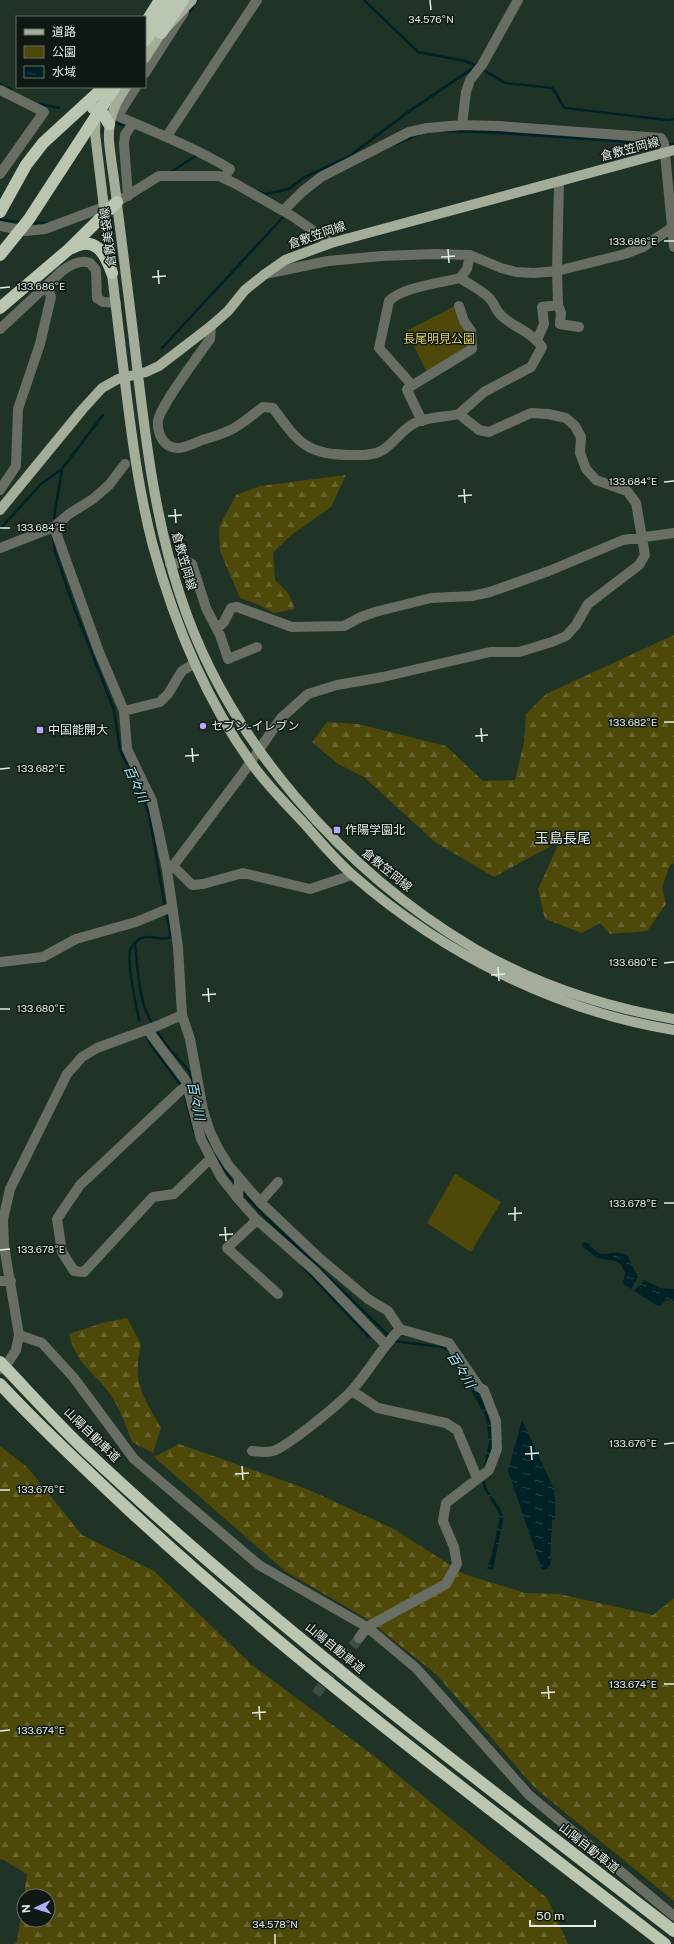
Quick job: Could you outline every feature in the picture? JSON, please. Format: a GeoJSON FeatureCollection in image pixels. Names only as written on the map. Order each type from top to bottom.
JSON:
{"type":"FeatureCollection","features":[{"type":"Feature","properties":{"kind":"highway"},"geometry":{"type":"LineString","coordinates":[[146,22],[160,0]]}},
{"type":"Feature","properties":{"kind":"highway"},"geometry":{"type":"LineString","coordinates":[[146,39],[172,0]]}},
{"type":"Feature","properties":{"kind":"highway"},"geometry":{"type":"LineString","coordinates":[[161,33],[188,2]]}},
{"type":"Feature","properties":{"kind":"highway"},"geometry":{"type":"LineString","coordinates":[[0,212],[34,154],[52,133],[103,88]]}},
{"type":"Feature","properties":{"kind":"highway"},"geometry":{"type":"LineString","coordinates":[[0,255],[29,219],[114,88]]}},
{"type":"Feature","properties":{"kind":"highway"},"geometry":{"type":"LineString","coordinates":[[76,112],[84,108],[96,109],[103,114],[109,124]]}},
{"type":"Feature","properties":{"kind":"highway"},"geometry":{"type":"LineString","coordinates":[[0,308],[68,250],[104,212],[117,202]]}},
{"type":"Feature","properties":{"kind":"highway"},"geometry":{"type":"LineString","coordinates":[[68,250],[74,246],[86,244],[97,247],[105,256],[112,272]]}},
{"type":"Feature","properties":{"kind":"highway","name":"山陽自動車道"},"geometry":{"type":"LineString","coordinates":[[0,1362],[91,1455],[186,1542],[279,1622],[674,1931]]}},
{"type":"Feature","properties":{"kind":"highway"},"geometry":{"type":"LineString","coordinates":[[4,1388],[78,1463],[176,1553],[269,1634],[343,1694],[665,1944]]}},
{"type":"Feature","properties":{"kind":"main road"},"geometry":{"type":"LineString","coordinates":[[146,22],[155,0]]}},
{"type":"Feature","properties":{"kind":"main road"},"geometry":{"type":"LineString","coordinates":[[146,56],[161,33]]}},
{"type":"Feature","properties":{"kind":"main road","name":"倉敷美袋線"},"geometry":{"type":"LineString","coordinates":[[104,88],[96,109],[94,133],[125,377]]}},
{"type":"Feature","properties":{"kind":"main road","name":"倉敷美袋線"},"geometry":{"type":"LineString","coordinates":[[125,88],[113,108],[109,124],[110,151],[138,374]]}},
{"type":"Feature","properties":{"kind":"main road","name":"倉敷笠岡線"},"geometry":{"type":"LineString","coordinates":[[666,148],[559,182],[331,243],[285,260],[245,290],[228,311],[211,326],[153,370],[138,374],[154,495],[170,564],[188,618],[205,658],[241,723],[276,774],[348,855],[410,906],[475,949],[574,994],[674,1019]]}},
{"type":"Feature","properties":{"kind":"main road"},"geometry":{"type":"LineString","coordinates":[[0,510],[93,398],[108,384],[125,377],[138,374]]}},
{"type":"Feature","properties":{"kind":"main road","name":"倉敷笠岡線"},"geometry":{"type":"LineString","coordinates":[[125,377],[138,475],[153,544],[169,599],[195,663],[229,728],[266,782],[352,875],[402,915],[471,958],[520,983],[570,1004],[655,1027],[674,1030]]}},
{"type":"Feature","properties":{"kind":"street"},"geometry":{"type":"LineString","coordinates":[[167,136],[257,0]]}},
{"type":"Feature","properties":{"kind":"street"},"geometry":{"type":"LineString","coordinates":[[464,128],[466,92],[470,80],[481,68],[518,0]]}},
{"type":"Feature","properties":{"kind":"street"},"geometry":{"type":"LineString","coordinates":[[146,71],[188,2]]}},
{"type":"Feature","properties":{"kind":"street"},"geometry":{"type":"LineString","coordinates":[[135,88],[120,112],[120,117],[131,126],[167,136],[212,158],[230,169],[226,175]]}},
{"type":"Feature","properties":{"kind":"street"},"geometry":{"type":"LineString","coordinates":[[0,90],[44,112],[0,174]]}},
{"type":"Feature","properties":{"kind":"street"},"geometry":{"type":"LineString","coordinates":[[128,196],[124,144],[125,135],[131,126]]}},
{"type":"Feature","properties":{"kind":"street"},"geometry":{"type":"LineString","coordinates":[[287,214],[302,192],[321,177],[384,149],[409,132],[427,128],[464,128],[661,138],[666,148],[674,247]]}},
{"type":"Feature","properties":{"kind":"street"},"geometry":{"type":"LineString","coordinates":[[117,202],[159,176],[226,175],[331,243]]}},
{"type":"Feature","properties":{"kind":"street"},"geometry":{"type":"LineString","coordinates":[[559,182],[557,271],[558,305],[561,314],[560,324],[580,327]]}},
{"type":"Feature","properties":{"kind":"street"},"geometry":{"type":"LineString","coordinates":[[0,226],[35,231],[104,212]]}},
{"type":"Feature","properties":{"kind":"street"},"geometry":{"type":"LineString","coordinates":[[265,274],[328,261],[382,256],[434,254],[470,255],[501,268],[516,272],[534,273],[557,271],[625,254],[643,247],[672,227]]}},
{"type":"Feature","properties":{"kind":"street"},"geometry":{"type":"LineString","coordinates":[[412,385],[378,348],[390,301],[393,297],[419,287],[460,278],[467,269],[470,255]]}},
{"type":"Feature","properties":{"kind":"street"},"geometry":{"type":"LineString","coordinates":[[0,329],[69,266],[86,262],[94,266],[96,270],[97,298],[103,302],[116,302]]}},
{"type":"Feature","properties":{"kind":"street"},"geometry":{"type":"LineString","coordinates":[[211,326],[210,339],[165,405],[158,420],[160,436],[164,443],[178,448],[219,436],[238,426],[263,406],[272,408],[293,436],[304,445],[319,452],[334,455],[372,454],[381,451],[416,422],[459,414],[484,392],[508,381],[531,367],[542,347],[537,340],[503,318],[494,308],[491,300],[460,278]]}},
{"type":"Feature","properties":{"kind":"street"},"geometry":{"type":"LineString","coordinates":[[0,490],[16,466],[18,409],[40,344],[51,297],[47,285]]}},
{"type":"Feature","properties":{"kind":"street"},"geometry":{"type":"LineString","coordinates":[[537,340],[544,324],[542,307],[558,305]]}},
{"type":"Feature","properties":{"kind":"street"},"geometry":{"type":"LineString","coordinates":[[422,421],[407,390],[408,388],[472,350],[471,330],[462,317],[459,306]]}},
{"type":"Feature","properties":{"kind":"street"},"geometry":{"type":"LineString","coordinates":[[170,868],[251,762],[280,718],[308,694],[337,685],[383,677],[490,652],[519,652],[552,642],[566,636],[576,625],[588,604],[616,585],[639,565],[645,555],[636,503],[627,491],[596,480],[586,469],[580,453],[581,437],[575,426],[566,418],[548,414],[531,413],[489,432],[479,430],[459,414]]}},
{"type":"Feature","properties":{"kind":"street"},"geometry":{"type":"LineString","coordinates":[[0,548],[54,527],[69,514],[93,499],[109,485],[125,464]]}},
{"type":"Feature","properties":{"kind":"street"},"geometry":{"type":"LineString","coordinates":[[54,527],[99,652],[124,710],[127,749],[152,801],[170,868],[170,908],[178,947],[182,1015],[190,1039],[188,1084],[201,1139],[209,1161],[238,1197],[255,1222],[310,1266],[392,1338],[449,1342],[479,1387],[484,1390],[496,1421],[497,1449],[489,1470],[446,1503],[443,1521],[454,1547],[457,1564],[446,1584],[367,1627],[359,1638]]}},
{"type":"Feature","properties":{"kind":"street"},"geometry":{"type":"LineString","coordinates":[[217,629],[224,622],[231,608],[238,608],[292,627],[344,626],[361,617],[375,612],[431,598],[472,596],[490,592],[550,571],[624,540],[674,533]]}},
{"type":"Feature","properties":{"kind":"street"},"geometry":{"type":"LineString","coordinates":[[170,564],[188,562],[192,564],[206,608],[217,629],[228,659],[257,647]]}},
{"type":"Feature","properties":{"kind":"street"},"geometry":{"type":"LineString","coordinates":[[124,710],[160,702],[166,698],[182,671],[195,663]]}},
{"type":"Feature","properties":{"kind":"street"},"geometry":{"type":"LineString","coordinates":[[170,868],[192,885],[204,884],[243,873],[310,888],[352,875]]}},
{"type":"Feature","properties":{"kind":"street"},"geometry":{"type":"LineString","coordinates":[[0,962],[43,957],[76,939],[154,916],[170,908]]}},
{"type":"Feature","properties":{"kind":"street"},"geometry":{"type":"LineString","coordinates":[[0,1369],[9,1362],[16,1350],[19,1335],[4,1246],[4,1220],[10,1189],[67,1074],[82,1057],[97,1048],[153,1028],[182,1015]]}},
{"type":"Feature","properties":{"kind":"street"},"geometry":{"type":"LineString","coordinates":[[153,1028],[152,1036],[188,1084],[203,1110],[210,1132],[229,1166],[239,1179],[260,1202],[318,1258],[368,1299],[388,1311],[392,1338],[352,1391],[333,1408],[283,1446],[264,1452],[252,1451]]}},
{"type":"Feature","properties":{"kind":"street"},"geometry":{"type":"LineString","coordinates":[[188,1084],[80,1185],[57,1219],[62,1252],[74,1272],[84,1272],[153,1198],[174,1194],[209,1161]]}},
{"type":"Feature","properties":{"kind":"street"},"geometry":{"type":"LineString","coordinates":[[238,1197],[239,1179]]}},
{"type":"Feature","properties":{"kind":"street"},"geometry":{"type":"LineString","coordinates":[[260,1202],[278,1182]]}},
{"type":"Feature","properties":{"kind":"street"},"geometry":{"type":"LineString","coordinates":[[255,1222],[228,1248],[278,1294]]}},
{"type":"Feature","properties":{"kind":"street"},"geometry":{"type":"LineString","coordinates":[[310,1266],[318,1258]]}},
{"type":"Feature","properties":{"kind":"street"},"geometry":{"type":"LineString","coordinates":[[0,1281],[11,1281]]}},
{"type":"Feature","properties":{"kind":"street"},"geometry":{"type":"LineString","coordinates":[[19,1335],[42,1343],[74,1378],[134,1459],[253,1560],[367,1627],[416,1668],[529,1795],[674,1916]]}},
{"type":"Feature","properties":{"kind":"street"},"geometry":{"type":"LineString","coordinates":[[352,1391],[378,1408],[446,1423],[457,1430],[478,1477]]}},
{"type":"Feature","properties":{"kind":"green space","name":"長尾明見公園"},"geometry":{"type":"Polygon","coordinates":[[[457,305],[468,334],[468,348],[427,372],[406,331],[457,305]]]}},
{"type":"Feature","properties":{"kind":"green space"},"geometry":{"type":"Polygon","coordinates":[[[346,475],[331,507],[290,536],[273,553],[275,580],[288,593],[295,609],[274,613],[240,598],[220,551],[219,527],[236,495],[260,486],[346,475]]]}},
{"type":"Feature","properties":{"kind":"green space"},"geometry":{"type":"Polygon","coordinates":[[[674,635],[674,863],[670,865],[662,887],[666,904],[647,931],[610,934],[600,923],[582,933],[545,919],[538,889],[560,841],[494,877],[435,842],[364,777],[338,764],[312,742],[327,722],[358,724],[446,746],[483,781],[515,780],[524,742],[526,714],[546,694],[674,635]]]}},
{"type":"Feature","properties":{"kind":"green space"},"geometry":{"type":"Polygon","coordinates":[[[455,1174],[501,1202],[471,1252],[427,1223],[455,1174]]]}},
{"type":"Feature","properties":{"kind":"green space"},"geometry":{"type":"Polygon","coordinates":[[[127,1318],[141,1344],[138,1358],[138,1379],[140,1388],[161,1428],[153,1453],[132,1442],[114,1399],[76,1354],[69,1334],[102,1323],[127,1318]]]}},
{"type":"Feature","properties":{"kind":"green space"},"geometry":{"type":"Polygon","coordinates":[[[179,1444],[307,1489],[394,1529],[464,1574],[525,1593],[559,1594],[653,1615],[674,1598],[674,1901],[535,1788],[436,1674],[367,1619],[285,1571],[154,1457],[179,1444]]]}},
{"type":"Feature","properties":{"kind":"green space"},"geometry":{"type":"Polygon","coordinates":[[[0,1446],[27,1467],[82,1535],[154,1571],[252,1665],[377,1758],[547,1898],[568,1944],[14,1944],[17,1942],[19,1928],[56,1928],[56,1888],[25,1888],[27,1874],[2,1859],[0,1860],[0,1446]]]}},
{"type":"Feature","properties":{"kind":"water"},"geometry":{"type":"Polygon","coordinates":[[[582,1242],[588,1243],[598,1253],[620,1253],[627,1255],[638,1277],[631,1289],[623,1284],[625,1272],[621,1265],[616,1261],[597,1258],[583,1247],[582,1242]]]}},
{"type":"Feature","properties":{"kind":"water"},"geometry":{"type":"Polygon","coordinates":[[[644,1280],[661,1288],[674,1289],[674,1301],[666,1300],[659,1307],[634,1291],[644,1280]]]}},
{"type":"Feature","properties":{"kind":"water"},"geometry":{"type":"Polygon","coordinates":[[[453,1358],[474,1386],[486,1408],[492,1431],[492,1443],[485,1480],[490,1494],[501,1510],[503,1520],[493,1570],[487,1569],[492,1554],[500,1515],[483,1487],[482,1476],[489,1441],[486,1417],[453,1358]]]}},
{"type":"Feature","properties":{"kind":"water"},"geometry":{"type":"Polygon","coordinates":[[[522,1420],[553,1487],[555,1496],[555,1519],[552,1520],[550,1565],[547,1569],[542,1570],[508,1471],[522,1420]]]}},
{"type":"Feature","properties":{"kind":"waterway"},"geometry":{"type":"LineString","coordinates":[[188,14],[197,0]]}},
{"type":"Feature","properties":{"kind":"waterway"},"geometry":{"type":"LineString","coordinates":[[364,0],[418,52],[465,61],[477,66]]}},
{"type":"Feature","properties":{"kind":"waterway"},"geometry":{"type":"LineString","coordinates":[[257,191],[266,194],[289,189],[303,178],[348,157],[411,110],[476,66]]}},
{"type":"Feature","properties":{"kind":"waterway"},"geometry":{"type":"LineString","coordinates":[[482,69],[505,83],[552,88],[565,108],[668,120],[674,119]]}},
{"type":"Feature","properties":{"kind":"waterway"},"geometry":{"type":"LineString","coordinates":[[0,84],[12,90]]}},
{"type":"Feature","properties":{"kind":"waterway"},"geometry":{"type":"LineString","coordinates":[[38,104],[59,108]]}},
{"type":"Feature","properties":{"kind":"waterway"},"geometry":{"type":"LineString","coordinates":[[117,123],[128,127]]}},
{"type":"Feature","properties":{"kind":"waterway"},"geometry":{"type":"LineString","coordinates":[[444,131],[486,132],[660,144]]}},
{"type":"Feature","properties":{"kind":"waterway"},"geometry":{"type":"LineString","coordinates":[[396,144],[419,134]]}},
{"type":"Feature","properties":{"kind":"waterway"},"geometry":{"type":"LineString","coordinates":[[667,144],[674,144]]}},
{"type":"Feature","properties":{"kind":"waterway"},"geometry":{"type":"LineString","coordinates":[[171,172],[197,155]]}},
{"type":"Feature","properties":{"kind":"waterway"},"geometry":{"type":"LineString","coordinates":[[162,348],[285,215]]}},
{"type":"Feature","properties":{"kind":"waterway"},"geometry":{"type":"LineString","coordinates":[[0,220],[21,222]]}},
{"type":"Feature","properties":{"kind":"waterway"},"geometry":{"type":"LineString","coordinates":[[30,223],[47,223]]}},
{"type":"Feature","properties":{"kind":"waterway"},"geometry":{"type":"LineString","coordinates":[[0,529],[41,484],[62,469],[103,415]]}},
{"type":"Feature","properties":{"kind":"waterway","name":"百々川"},"geometry":{"type":"LineString","coordinates":[[54,518],[62,470]]}},
{"type":"Feature","properties":{"kind":"waterway","name":"百々川"},"geometry":{"type":"LineString","coordinates":[[53,539],[55,552],[75,610],[114,710],[120,750],[140,790],[149,814],[165,907]]}},
{"type":"Feature","properties":{"kind":"waterway","name":"百々川"},"geometry":{"type":"LineString","coordinates":[[153,1025],[144,1006],[138,974],[135,943],[143,937],[162,939],[171,937],[166,912]]}},
{"type":"Feature","properties":{"kind":"waterway"},"geometry":{"type":"LineString","coordinates":[[134,943],[130,950],[129,958],[132,986],[139,1020]]}},
{"type":"Feature","properties":{"kind":"waterway","name":"百々川"},"geometry":{"type":"LineString","coordinates":[[156,1030],[167,1046],[190,1072],[192,1085]]}},
{"type":"Feature","properties":{"kind":"waterway"},"geometry":{"type":"LineString","coordinates":[[147,1037],[151,1045],[182,1087]]}},
{"type":"Feature","properties":{"kind":"waterway"},"geometry":{"type":"LineString","coordinates":[[185,1096],[194,1132]]}},
{"type":"Feature","properties":{"kind":"waterway","name":"百々川"},"geometry":{"type":"LineString","coordinates":[[205,1134],[209,1144]]}},
{"type":"Feature","properties":{"kind":"waterway","name":"百々川"},"geometry":{"type":"LineString","coordinates":[[214,1154],[235,1184]]}},
{"type":"Feature","properties":{"kind":"waterway"},"geometry":{"type":"LineString","coordinates":[[226,1191],[239,1207]]}},
{"type":"Feature","properties":{"kind":"waterway","name":"百々川"},"geometry":{"type":"LineString","coordinates":[[241,1191],[264,1216],[390,1337]]}},
{"type":"Feature","properties":{"kind":"waterway"},"geometry":{"type":"LineString","coordinates":[[302,1266],[369,1337]]}},
{"type":"Feature","properties":{"kind":"waterway","name":"百々川"},"geometry":{"type":"LineString","coordinates":[[393,1341],[442,1347],[449,1350]]}},
{"type":"Feature","properties":{"kind":"tunnel"},"geometry":{"type":"LineString","coordinates":[[316,1694],[359,1638]]}},
{"type":"Feature","properties":{"kind":"place","name":"セブン-イレブン"},"geometry":{"type":"Point","coordinates":[203,726]}},
{"type":"Feature","properties":{"kind":"place","name":"中国能開大"},"geometry":{"type":"Point","coordinates":[40,730]}},
{"type":"Feature","properties":{"kind":"place","name":"作陽学園北"},"geometry":{"type":"Point","coordinates":[337,830]}},
{"type":"Feature","properties":{"kind":"district","name":"玉島長尾"},"geometry":{"type":"Point","coordinates":[563,838]}}]}
